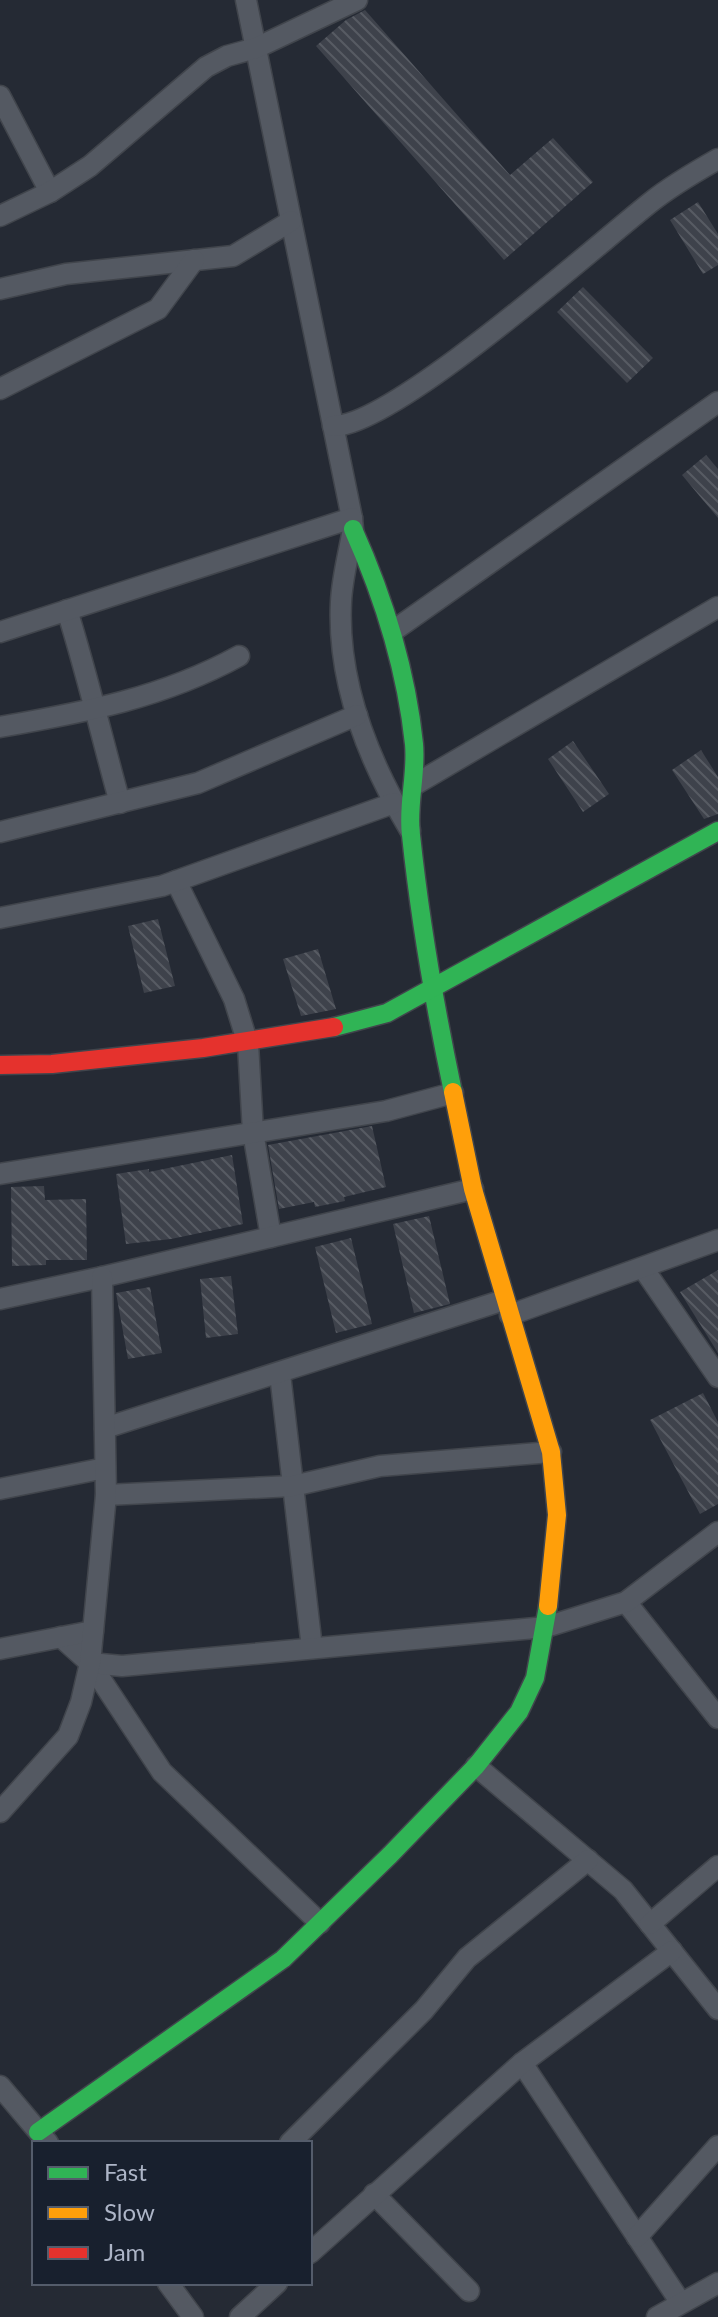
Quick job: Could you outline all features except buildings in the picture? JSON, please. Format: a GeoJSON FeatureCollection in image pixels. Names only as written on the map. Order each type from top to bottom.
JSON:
{"type":"FeatureCollection","features":[{"type":"Feature","properties":{"kind":"street"},"geometry":{"type":"LineString","coordinates":[[0,2086],[43,2137],[283,1959],[476,1766],[519,1712],[535,1678],[546,1627],[557,1515],[551,1452],[473,1189],[432,990],[410,830],[414,745],[393,631],[378,585],[352,524],[246,0]]}},
{"type":"Feature","properties":{"kind":"street"},"geometry":{"type":"LineString","coordinates":[[0,216],[50,192],[90,166],[206,67],[227,56],[256,48],[357,0]]}},
{"type":"Feature","properties":{"kind":"street"},"geometry":{"type":"LineString","coordinates":[[0,96],[50,192]]}},
{"type":"Feature","properties":{"kind":"street"},"geometry":{"type":"LineString","coordinates":[[333,426],[345,426],[365,418],[414,389],[521,309],[654,200],[718,159]]}},
{"type":"Feature","properties":{"kind":"street"},"geometry":{"type":"LineString","coordinates":[[0,289],[66,274],[233,256],[291,221]]}},
{"type":"Feature","properties":{"kind":"street"},"geometry":{"type":"LineString","coordinates":[[0,389],[158,309],[194,260]]}},
{"type":"Feature","properties":{"kind":"street"},"geometry":{"type":"LineString","coordinates":[[393,631],[718,402]]}},
{"type":"Feature","properties":{"kind":"street"},"geometry":{"type":"LineString","coordinates":[[0,632],[352,524]]}},
{"type":"Feature","properties":{"kind":"street"},"geometry":{"type":"LineString","coordinates":[[352,524],[341,600],[344,672],[357,715],[394,803],[410,830]]}},
{"type":"Feature","properties":{"kind":"street"},"geometry":{"type":"LineString","coordinates":[[414,785],[718,607]]}},
{"type":"Feature","properties":{"kind":"street"},"geometry":{"type":"LineString","coordinates":[[67,610],[91,686],[120,803]]}},
{"type":"Feature","properties":{"kind":"street"},"geometry":{"type":"LineString","coordinates":[[0,727],[95,711],[198,678],[239,656]]}},
{"type":"Feature","properties":{"kind":"street"},"geometry":{"type":"LineString","coordinates":[[0,832],[198,783],[357,715]]}},
{"type":"Feature","properties":{"kind":"street"},"geometry":{"type":"LineString","coordinates":[[0,918],[176,881],[394,803]]}},
{"type":"Feature","properties":{"kind":"street"},"geometry":{"type":"LineString","coordinates":[[0,1065],[108,1059],[248,1044],[345,1026],[387,1013],[718,831]]}},
{"type":"Feature","properties":{"kind":"street"},"geometry":{"type":"LineString","coordinates":[[176,881],[234,999],[248,1044],[253,1132],[271,1237]]}},
{"type":"Feature","properties":{"kind":"street"},"geometry":{"type":"LineString","coordinates":[[0,1174],[386,1111],[453,1093]]}},
{"type":"Feature","properties":{"kind":"street"},"geometry":{"type":"LineString","coordinates":[[0,1299],[473,1189]]}},
{"type":"Feature","properties":{"kind":"street"},"geometry":{"type":"LineString","coordinates":[[105,1428],[643,1268],[718,1240]]}},
{"type":"Feature","properties":{"kind":"street"},"geometry":{"type":"LineString","coordinates":[[643,1268],[718,1377]]}},
{"type":"Feature","properties":{"kind":"street"},"geometry":{"type":"LineString","coordinates":[[0,1812],[68,1736],[81,1702],[90,1663],[106,1495],[102,1277]]}},
{"type":"Feature","properties":{"kind":"street"},"geometry":{"type":"LineString","coordinates":[[280,1374],[312,1648]]}},
{"type":"Feature","properties":{"kind":"street"},"geometry":{"type":"LineString","coordinates":[[106,1495],[293,1486],[380,1466],[551,1452]]}},
{"type":"Feature","properties":{"kind":"street"},"geometry":{"type":"LineString","coordinates":[[0,1489],[105,1468]]}},
{"type":"Feature","properties":{"kind":"street"},"geometry":{"type":"LineString","coordinates":[[90,1663],[122,1666],[546,1627],[626,1602],[718,1532]]}},
{"type":"Feature","properties":{"kind":"street"},"geometry":{"type":"LineString","coordinates":[[626,1602],[718,1718]]}},
{"type":"Feature","properties":{"kind":"street"},"geometry":{"type":"LineString","coordinates":[[0,1649],[93,1631]]}},
{"type":"Feature","properties":{"kind":"street"},"geometry":{"type":"LineString","coordinates":[[61,1637],[90,1663],[162,1772],[320,1923]]}},
{"type":"Feature","properties":{"kind":"street"},"geometry":{"type":"LineString","coordinates":[[476,1766],[623,1890],[718,2009]]}},
{"type":"Feature","properties":{"kind":"street"},"geometry":{"type":"LineString","coordinates":[[292,2141],[424,2010],[467,1958],[588,1860]]}},
{"type":"Feature","properties":{"kind":"street"},"geometry":{"type":"LineString","coordinates":[[650,1924],[718,1866]]}},
{"type":"Feature","properties":{"kind":"street"},"geometry":{"type":"LineString","coordinates":[[312,2251],[522,2063],[672,1951]]}},
{"type":"Feature","properties":{"kind":"street"},"geometry":{"type":"LineString","coordinates":[[522,2063],[681,2303]]}},
{"type":"Feature","properties":{"kind":"street"},"geometry":{"type":"LineString","coordinates":[[637,2237],[718,2146]]}},
{"type":"Feature","properties":{"kind":"street"},"geometry":{"type":"LineString","coordinates":[[374,2194],[469,2291]]}},
{"type":"Feature","properties":{"kind":"street"},"geometry":{"type":"LineString","coordinates":[[657,2317],[718,2283]]}},
{"type":"Feature","properties":{"kind":"street"},"geometry":{"type":"LineString","coordinates":[[169,2285],[193,2317]]}},
{"type":"Feature","properties":{"kind":"street"},"geometry":{"type":"LineString","coordinates":[[240,2317],[275,2285]]}},
{"type":"Feature","properties":{"kind":"traffic: fast"},"geometry":{"type":"LineString","coordinates":[[353,529],[384,607],[410,716],[414,744],[410,824],[429,964],[453,1092]]}},
{"type":"Feature","properties":{"kind":"traffic: fast"},"geometry":{"type":"LineString","coordinates":[[334,1027],[387,1013],[718,831]]}},
{"type":"Feature","properties":{"kind":"traffic: fast"},"geometry":{"type":"LineString","coordinates":[[38,2132],[283,1959],[390,1855],[476,1766],[519,1712],[535,1678],[548,1606]]}},
{"type":"Feature","properties":{"kind":"traffic: slow"},"geometry":{"type":"LineString","coordinates":[[453,1092],[473,1189],[551,1452],[557,1515],[548,1606]]}},
{"type":"Feature","properties":{"kind":"traffic: jam"},"geometry":{"type":"LineString","coordinates":[[0,1065],[52,1064],[203,1048],[334,1027]]}}]}
